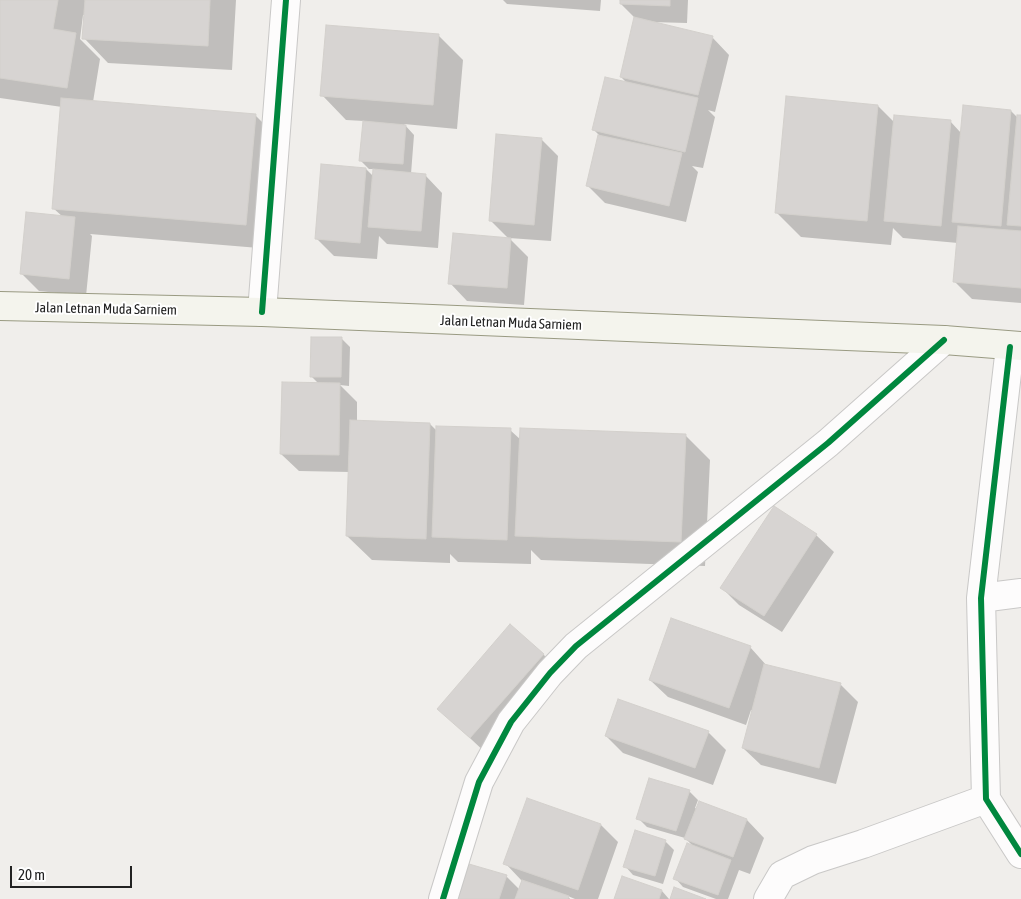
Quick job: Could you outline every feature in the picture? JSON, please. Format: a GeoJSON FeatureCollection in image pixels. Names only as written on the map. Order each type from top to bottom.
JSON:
{"type":"FeatureCollection","features":[{"type":"Feature","properties":{"kind":"main road","name":"Jalan Letnan Muda Sarniem"},"geometry":{"type":"LineString","coordinates":[[0,306],[262,312],[944,340],[1015,346]]}},
{"type":"Feature","properties":{"kind":"street"},"geometry":{"type":"LineString","coordinates":[[262,312],[286,0]]}},
{"type":"Feature","properties":{"kind":"street"},"geometry":{"type":"LineString","coordinates":[[443,899],[479,782],[511,722],[550,673],[576,646],[828,443],[944,340]]}},
{"type":"Feature","properties":{"kind":"street"},"geometry":{"type":"LineString","coordinates":[[1015,346],[981,598],[986,799],[1021,854]]}},
{"type":"Feature","properties":{"kind":"street"},"geometry":{"type":"LineString","coordinates":[[981,598],[1021,593]]}},
{"type":"Feature","properties":{"kind":"street"},"geometry":{"type":"LineString","coordinates":[[768,899],[782,875],[813,860],[863,844],[986,799]]}},
{"type":"Feature","properties":{"kind":"building"},"geometry":{"type":"Polygon","coordinates":[[[0,0],[58,0],[53,29],[76,33],[67,88],[0,78],[0,0]]]}},
{"type":"Feature","properties":{"kind":"building"},"geometry":{"type":"Polygon","coordinates":[[[85,0],[210,0],[208,46],[82,39],[85,0]]]}},
{"type":"Feature","properties":{"kind":"building"},"geometry":{"type":"Polygon","coordinates":[[[620,0],[670,0],[670,6],[620,4],[620,0]]]}},
{"type":"Feature","properties":{"kind":"building"},"geometry":{"type":"Polygon","coordinates":[[[634,17],[713,36],[698,95],[620,77],[634,17]]]}},
{"type":"Feature","properties":{"kind":"building"},"geometry":{"type":"Polygon","coordinates":[[[326,25],[439,34],[433,105],[320,96],[326,25]]]}},
{"type":"Feature","properties":{"kind":"building"},"geometry":{"type":"Polygon","coordinates":[[[605,77],[698,98],[685,152],[592,130],[605,77]]]}},
{"type":"Feature","properties":{"kind":"building"},"geometry":{"type":"Polygon","coordinates":[[[786,96],[878,105],[867,221],[775,213],[786,96]]]}},
{"type":"Feature","properties":{"kind":"building"},"geometry":{"type":"Polygon","coordinates":[[[61,98],[256,114],[246,225],[52,209],[61,98]]]}},
{"type":"Feature","properties":{"kind":"building"},"geometry":{"type":"Polygon","coordinates":[[[963,105],[1011,110],[1001,226],[952,222],[963,105]]]}},
{"type":"Feature","properties":{"kind":"building"},"geometry":{"type":"Polygon","coordinates":[[[894,115],[951,120],[941,226],[884,221],[894,115]]]}},
{"type":"Feature","properties":{"kind":"building"},"geometry":{"type":"Polygon","coordinates":[[[1017,115],[1021,115],[1021,226],[1007,225],[1017,115]]]}},
{"type":"Feature","properties":{"kind":"building"},"geometry":{"type":"Polygon","coordinates":[[[363,121],[406,125],[403,164],[359,161],[363,121]]]}},
{"type":"Feature","properties":{"kind":"building"},"geometry":{"type":"Polygon","coordinates":[[[496,134],[542,138],[534,225],[489,221],[496,134]]]}},
{"type":"Feature","properties":{"kind":"building"},"geometry":{"type":"Polygon","coordinates":[[[598,135],[682,153],[669,206],[586,186],[598,135]]]}},
{"type":"Feature","properties":{"kind":"building"},"geometry":{"type":"Polygon","coordinates":[[[321,164],[366,168],[360,243],[315,239],[321,164]]]}},
{"type":"Feature","properties":{"kind":"building"},"geometry":{"type":"Polygon","coordinates":[[[373,169],[426,174],[421,231],[368,227],[373,169]]]}},
{"type":"Feature","properties":{"kind":"building"},"geometry":{"type":"Polygon","coordinates":[[[26,212],[75,217],[69,279],[20,274],[26,212]]]}},
{"type":"Feature","properties":{"kind":"building"},"geometry":{"type":"Polygon","coordinates":[[[958,226],[1021,231],[1021,288],[953,282],[958,226]]]}},
{"type":"Feature","properties":{"kind":"building"},"geometry":{"type":"Polygon","coordinates":[[[453,233],[511,238],[507,288],[448,284],[453,233]]]}},
{"type":"Feature","properties":{"kind":"building"},"geometry":{"type":"Polygon","coordinates":[[[311,337],[342,337],[341,377],[310,377],[311,337]]]}},
{"type":"Feature","properties":{"kind":"building"},"geometry":{"type":"Polygon","coordinates":[[[282,382],[340,383],[339,455],[280,454],[282,382]]]}},
{"type":"Feature","properties":{"kind":"building"},"geometry":{"type":"Polygon","coordinates":[[[350,420],[430,423],[426,539],[346,536],[350,420]]]}},
{"type":"Feature","properties":{"kind":"building"},"geometry":{"type":"Polygon","coordinates":[[[436,426],[511,428],[507,540],[432,537],[436,426]]]}},
{"type":"Feature","properties":{"kind":"building"},"geometry":{"type":"Polygon","coordinates":[[[520,428],[686,434],[681,542],[515,536],[520,428]]]}},
{"type":"Feature","properties":{"kind":"building"},"geometry":{"type":"Polygon","coordinates":[[[774,506],[817,534],[764,616],[720,588],[774,506]]]}},
{"type":"Feature","properties":{"kind":"building"},"geometry":{"type":"Polygon","coordinates":[[[671,618],[751,646],[729,708],[649,680],[671,618]]]}},
{"type":"Feature","properties":{"kind":"building"},"geometry":{"type":"Polygon","coordinates":[[[510,624],[544,654],[470,738],[437,709],[510,624]]]}},
{"type":"Feature","properties":{"kind":"building"},"geometry":{"type":"Polygon","coordinates":[[[764,664],[841,683],[819,768],[742,748],[764,664]]]}},
{"type":"Feature","properties":{"kind":"building"},"geometry":{"type":"Polygon","coordinates":[[[618,699],[709,731],[695,768],[605,736],[618,699]]]}},
{"type":"Feature","properties":{"kind":"building"},"geometry":{"type":"Polygon","coordinates":[[[649,778],[690,790],[676,831],[636,819],[649,778]]]}},
{"type":"Feature","properties":{"kind":"building"},"geometry":{"type":"Polygon","coordinates":[[[527,798],[601,824],[578,890],[503,864],[527,798]]]}},
{"type":"Feature","properties":{"kind":"building"},"geometry":{"type":"Polygon","coordinates":[[[699,801],[747,819],[733,857],[684,839],[699,801]]]}},
{"type":"Feature","properties":{"kind":"building"},"geometry":{"type":"Polygon","coordinates":[[[635,830],[666,840],[655,876],[623,867],[635,830]]]}},
{"type":"Feature","properties":{"kind":"building"},"geometry":{"type":"Polygon","coordinates":[[[687,843],[731,860],[718,895],[673,879],[687,843]]]}},
{"type":"Feature","properties":{"kind":"building"},"geometry":{"type":"Polygon","coordinates":[[[469,864],[507,875],[499,899],[458,899],[469,864]]]}},
{"type":"Feature","properties":{"kind":"building"},"geometry":{"type":"Polygon","coordinates":[[[622,876],[662,890],[659,899],[614,899],[622,876]]]}},
{"type":"Feature","properties":{"kind":"building"},"geometry":{"type":"Polygon","coordinates":[[[522,880],[569,896],[568,899],[515,899],[522,880]]]}},
{"type":"Feature","properties":{"kind":"building"},"geometry":{"type":"Polygon","coordinates":[[[674,887],[706,899],[670,899],[674,887]]]}},
{"type":"Feature","properties":{"kind":"cycle path"},"geometry":{"type":"LineString","coordinates":[[262,312],[286,0]]}},
{"type":"Feature","properties":{"kind":"cycle path"},"geometry":{"type":"LineString","coordinates":[[443,899],[479,782],[511,722],[550,673],[576,646],[828,443],[944,340]]}},
{"type":"Feature","properties":{"kind":"cycle path"},"geometry":{"type":"LineString","coordinates":[[1010,347],[981,598],[986,799],[1021,854]]}}]}
